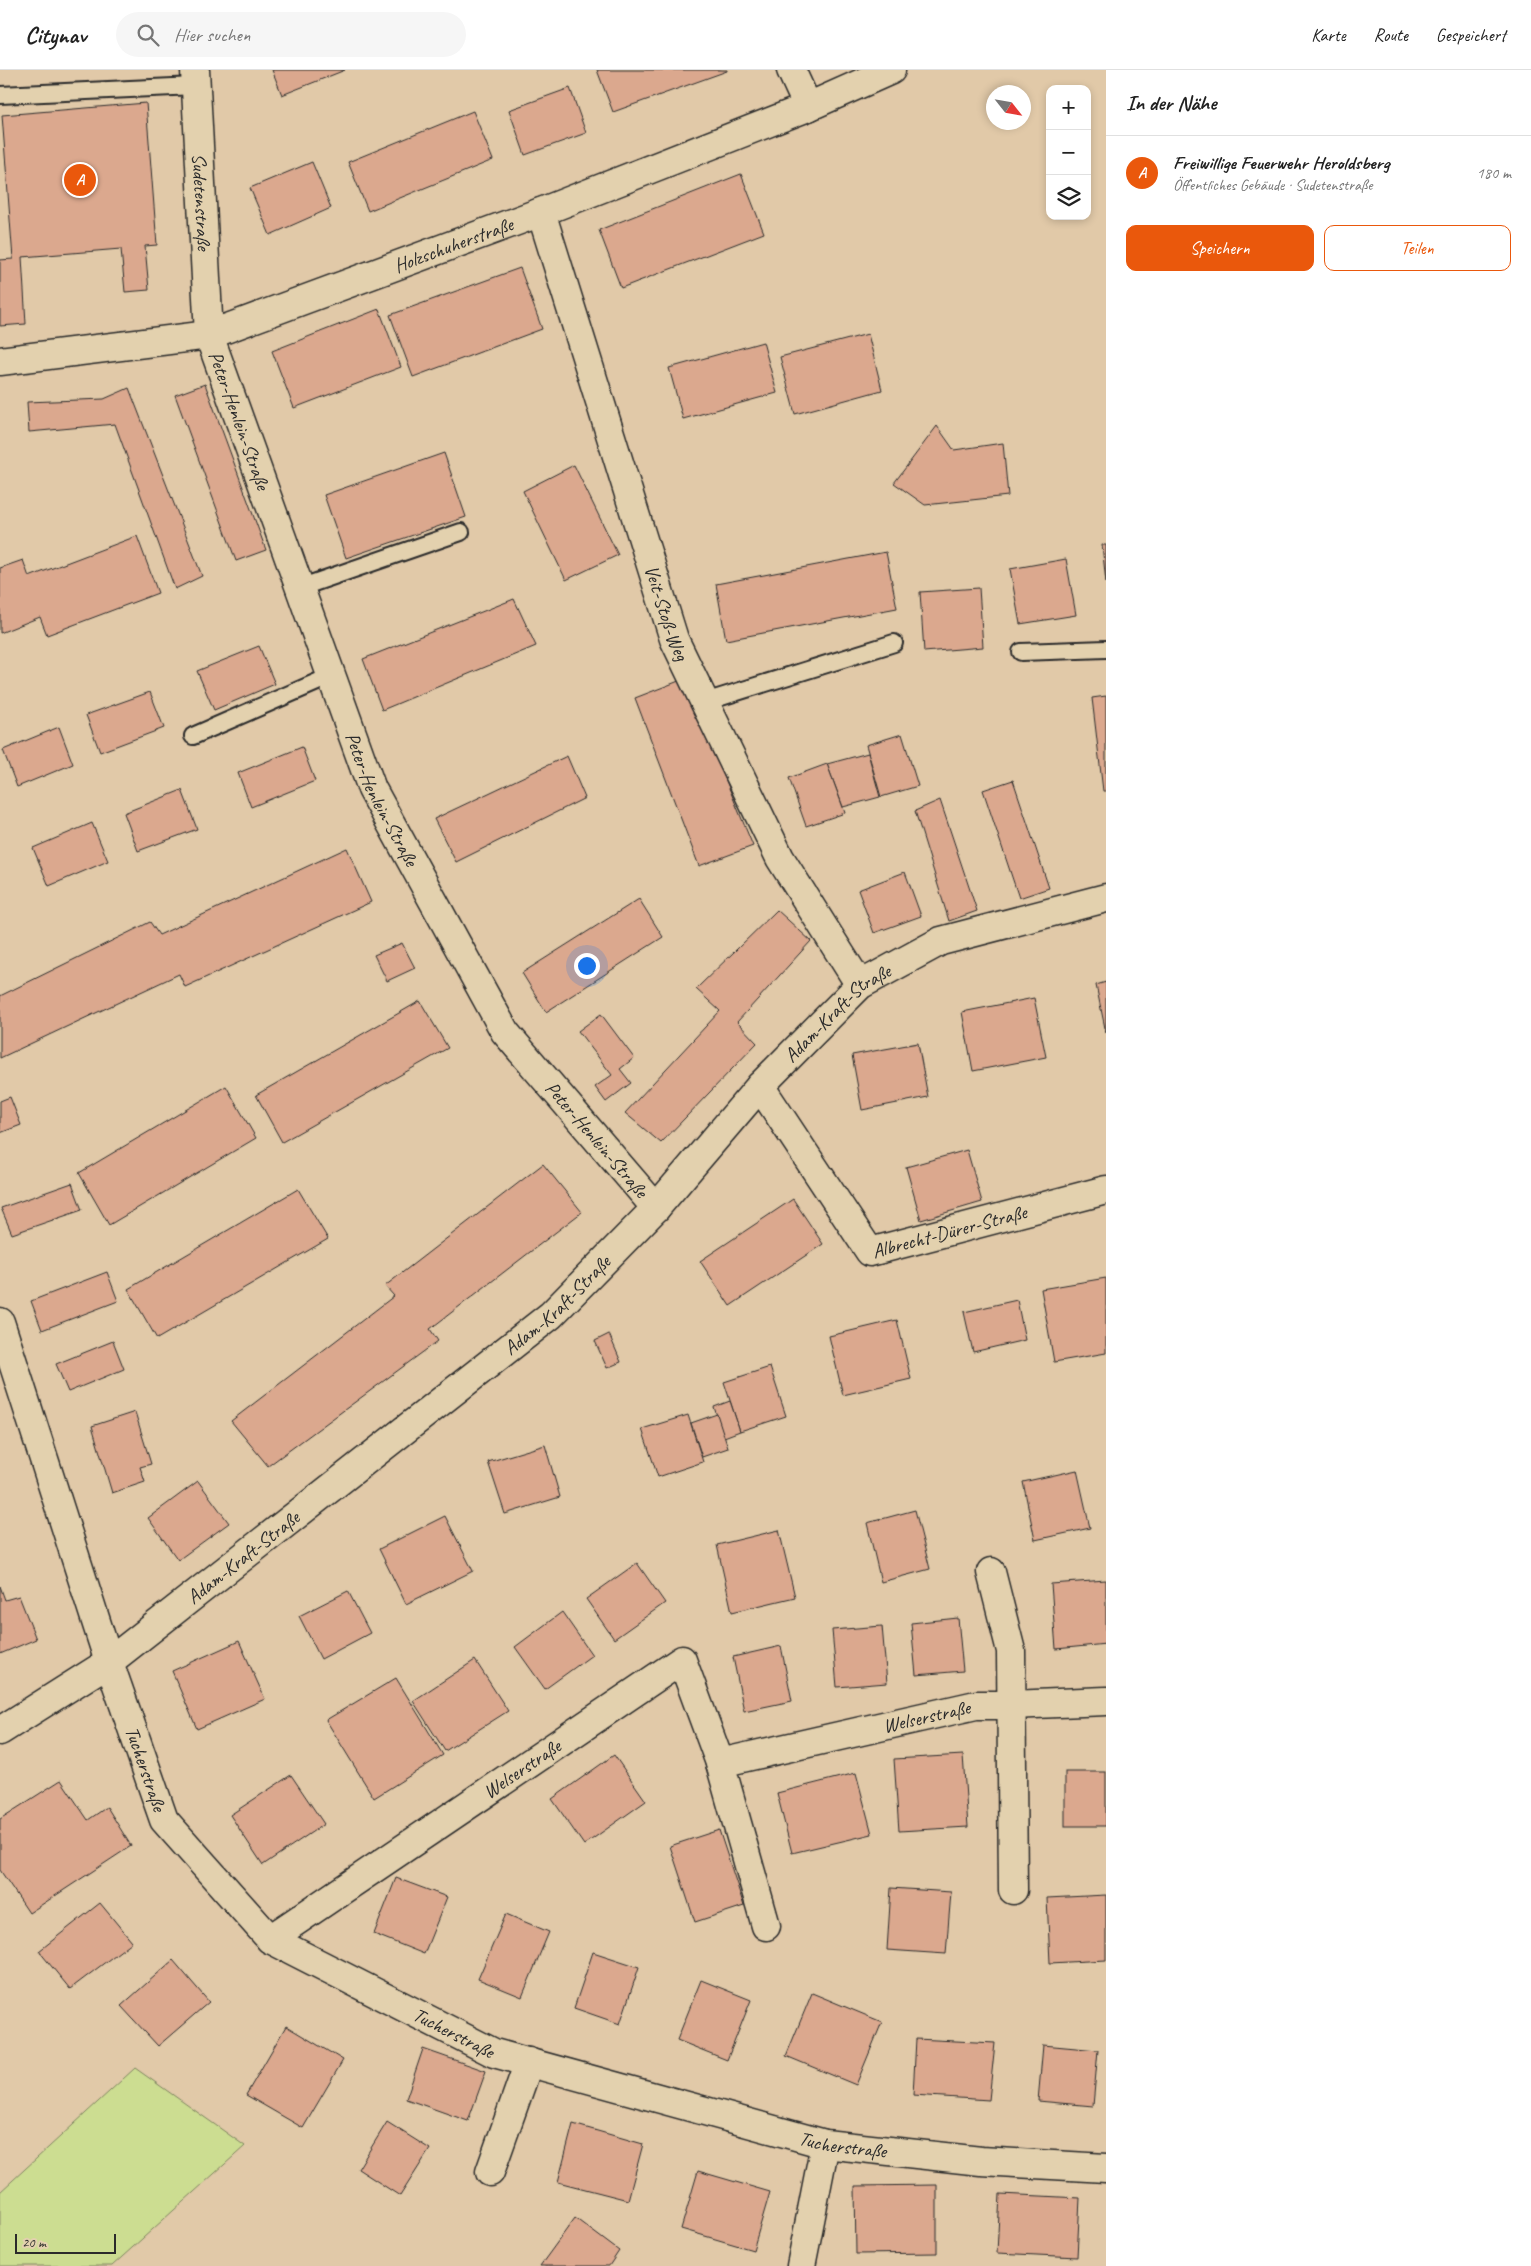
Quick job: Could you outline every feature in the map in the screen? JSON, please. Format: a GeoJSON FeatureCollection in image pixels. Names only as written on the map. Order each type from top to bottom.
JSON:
{"type":"FeatureCollection","features":[{"type":"Feature","properties":{"kind":"street"},"geometry":{"type":"LineString","coordinates":[[791,70],[808,107]]}},
{"type":"Feature","properties":{"kind":"street","name":"Holzschuherstraße"},"geometry":{"type":"LineString","coordinates":[[0,361],[209,335],[541,212],[808,107],[892,70]]}},
{"type":"Feature","properties":{"kind":"street","name":"Sudetenstraße"},"geometry":{"type":"LineString","coordinates":[[195,78],[209,335]]}},
{"type":"Feature","properties":{"kind":"street","name":"Veit-Stoß-Weg"},"geometry":{"type":"LineString","coordinates":[[541,212],[674,638],[780,858],[860,985]]}},
{"type":"Feature","properties":{"kind":"street","name":"Peter-Henlein-Straße"},"geometry":{"type":"LineString","coordinates":[[209,335],[372,789],[505,1032],[656,1208]]}},
{"type":"Feature","properties":{"kind":"street","name":"Adam-Kraft-Straße"},"geometry":{"type":"LineString","coordinates":[[0,1731],[109,1662],[551,1315],[656,1208],[760,1086],[860,985],[941,941],[1106,898]]}},
{"type":"Feature","properties":{"kind":"street","name":"Albrecht-Dürer-Straße"},"geometry":{"type":"LineString","coordinates":[[760,1086],[870,1252],[1106,1190]]}},
{"type":"Feature","properties":{"kind":"street","name":"Tucherstraße"},"geometry":{"type":"LineString","coordinates":[[0,1322],[109,1662],[164,1820],[270,1939],[494,2053],[825,2144],[981,2161],[1106,2168]]}},
{"type":"Feature","properties":{"kind":"street"},"geometry":{"type":"LineString","coordinates":[[991,1572],[1011,1651],[1014,1890]]}},
{"type":"Feature","properties":{"kind":"street","name":"Welserstraße"},"geometry":{"type":"LineString","coordinates":[[270,1939],[682,1660],[720,1763],[766,1926]]}},
{"type":"Feature","properties":{"kind":"street","name":"Welserstraße"},"geometry":{"type":"LineString","coordinates":[[720,1763],[976,1704],[1011,1706],[1106,1701]]}},
{"type":"Feature","properties":{"kind":"street"},"geometry":{"type":"LineString","coordinates":[[490,2172],[529,2062]]}},
{"type":"Feature","properties":{"kind":"street"},"geometry":{"type":"LineString","coordinates":[[801,2266],[825,2144]]}},
{"type":"Feature","properties":{"kind":"lane"},"geometry":{"type":"LineString","coordinates":[[0,95],[195,78]]}},
{"type":"Feature","properties":{"kind":"lane"},"geometry":{"type":"LineString","coordinates":[[300,588],[461,532]]}},
{"type":"Feature","properties":{"kind":"lane"},"geometry":{"type":"LineString","coordinates":[[705,702],[894,643]]}},
{"type":"Feature","properties":{"kind":"lane"},"geometry":{"type":"LineString","coordinates":[[1021,652],[1106,648]]}},
{"type":"Feature","properties":{"kind":"lane"},"geometry":{"type":"LineString","coordinates":[[193,736],[331,676]]}},
{"type":"Feature","properties":{"kind":"green space"},"geometry":{"type":"Polygon","coordinates":[[[135,2068],[245,2146],[112,2266],[0,2266],[0,2192],[135,2068]]]}},
{"type":"Feature","properties":{"kind":"building"},"geometry":{"type":"Polygon","coordinates":[[[272,70],[345,70],[282,95],[272,70]]]}},
{"type":"Feature","properties":{"kind":"building"},"geometry":{"type":"Polygon","coordinates":[[[597,70],[727,70],[727,71],[613,112],[597,70]]]}},
{"type":"Feature","properties":{"kind":"building"},"geometry":{"type":"Polygon","coordinates":[[[570,88],[586,133],[525,155],[509,110],[570,88]]]}},
{"type":"Feature","properties":{"kind":"building"},"geometry":{"type":"Polygon","coordinates":[[[146,103],[157,245],[145,246],[149,290],[125,292],[121,249],[22,257],[26,324],[0,326],[0,260],[13,259],[2,115],[146,103]]]}},
{"type":"Feature","properties":{"kind":"building"},"geometry":{"type":"Polygon","coordinates":[[[473,111],[493,160],[368,211],[348,162],[473,111]]]}},
{"type":"Feature","properties":{"kind":"building"},"geometry":{"type":"Polygon","coordinates":[[[312,162],[331,208],[270,235],[250,188],[312,162]]]}},
{"type":"Feature","properties":{"kind":"building"},"geometry":{"type":"Polygon","coordinates":[[[741,174],[764,233],[621,288],[599,230],[741,174]]]}},
{"type":"Feature","properties":{"kind":"building"},"geometry":{"type":"Polygon","coordinates":[[[520,268],[542,329],[413,377],[390,315],[520,268]]]}},
{"type":"Feature","properties":{"kind":"building"},"geometry":{"type":"Polygon","coordinates":[[[379,309],[401,367],[294,408],[272,351],[379,309]]]}},
{"type":"Feature","properties":{"kind":"building"},"geometry":{"type":"Polygon","coordinates":[[[868,334],[882,390],[795,414],[780,357],[868,334]]]}},
{"type":"Feature","properties":{"kind":"building"},"geometry":{"type":"Polygon","coordinates":[[[763,342],[777,393],[683,419],[669,368],[763,342]]]}},
{"type":"Feature","properties":{"kind":"building"},"geometry":{"type":"Polygon","coordinates":[[[205,384],[266,550],[236,561],[175,395],[205,384]]]}},
{"type":"Feature","properties":{"kind":"building"},"geometry":{"type":"Polygon","coordinates":[[[129,388],[202,576],[175,589],[115,424],[29,432],[27,402],[104,399],[129,388]]]}},
{"type":"Feature","properties":{"kind":"building"},"geometry":{"type":"Polygon","coordinates":[[[937,426],[954,450],[1003,443],[1008,496],[925,505],[894,483],[937,426]]]}},
{"type":"Feature","properties":{"kind":"building"},"geometry":{"type":"Polygon","coordinates":[[[444,453],[466,517],[346,558],[324,495],[444,453]]]}},
{"type":"Feature","properties":{"kind":"building"},"geometry":{"type":"Polygon","coordinates":[[[574,465],[618,555],[566,580],[523,491],[574,465]]]}},
{"type":"Feature","properties":{"kind":"building"},"geometry":{"type":"Polygon","coordinates":[[[137,536],[158,593],[47,635],[40,617],[0,633],[0,568],[23,560],[29,577],[137,536]]]}},
{"type":"Feature","properties":{"kind":"building"},"geometry":{"type":"Polygon","coordinates":[[[1102,545],[1106,545],[1106,583],[1102,545]]]}},
{"type":"Feature","properties":{"kind":"building"},"geometry":{"type":"Polygon","coordinates":[[[886,552],[897,608],[726,640],[716,584],[886,552]]]}},
{"type":"Feature","properties":{"kind":"building"},"geometry":{"type":"Polygon","coordinates":[[[1066,559],[1076,615],[1020,624],[1010,569],[1066,559]]]}},
{"type":"Feature","properties":{"kind":"building"},"geometry":{"type":"Polygon","coordinates":[[[979,588],[983,647],[924,652],[920,592],[979,588]]]}},
{"type":"Feature","properties":{"kind":"building"},"geometry":{"type":"Polygon","coordinates":[[[514,599],[536,646],[382,710],[363,659],[514,599]]]}},
{"type":"Feature","properties":{"kind":"building"},"geometry":{"type":"Polygon","coordinates":[[[259,646],[275,684],[214,710],[197,671],[259,646]]]}},
{"type":"Feature","properties":{"kind":"building"},"geometry":{"type":"Polygon","coordinates":[[[684,679],[753,846],[699,866],[635,698],[684,679]]]}},
{"type":"Feature","properties":{"kind":"building"},"geometry":{"type":"Polygon","coordinates":[[[150,692],[164,728],[100,752],[86,715],[150,692]]]}},
{"type":"Feature","properties":{"kind":"building"},"geometry":{"type":"Polygon","coordinates":[[[1106,696],[1106,791],[1103,791],[1092,698],[1106,696]]]}},
{"type":"Feature","properties":{"kind":"building"},"geometry":{"type":"Polygon","coordinates":[[[59,727],[73,764],[17,787],[3,750],[59,727]]]}},
{"type":"Feature","properties":{"kind":"building"},"geometry":{"type":"Polygon","coordinates":[[[902,734],[918,786],[881,797],[866,745],[902,734]]]}},
{"type":"Feature","properties":{"kind":"building"},"geometry":{"type":"Polygon","coordinates":[[[302,747],[315,781],[251,807],[238,773],[302,747]]]}},
{"type":"Feature","properties":{"kind":"building"},"geometry":{"type":"Polygon","coordinates":[[[868,753],[880,797],[843,807],[827,764],[868,753]]]}},
{"type":"Feature","properties":{"kind":"building"},"geometry":{"type":"Polygon","coordinates":[[[567,756],[585,798],[456,862],[434,819],[567,756]]]}},
{"type":"Feature","properties":{"kind":"building"},"geometry":{"type":"Polygon","coordinates":[[[827,764],[845,813],[806,826],[789,778],[827,764]]]}},
{"type":"Feature","properties":{"kind":"building"},"geometry":{"type":"Polygon","coordinates":[[[1013,780],[1049,888],[1019,898],[983,790],[1013,780]]]}},
{"type":"Feature","properties":{"kind":"building"},"geometry":{"type":"Polygon","coordinates":[[[182,790],[197,829],[138,851],[124,813],[182,790]]]}},
{"type":"Feature","properties":{"kind":"building"},"geometry":{"type":"Polygon","coordinates":[[[940,800],[977,911],[949,921],[915,811],[940,800]]]}},
{"type":"Feature","properties":{"kind":"building"},"geometry":{"type":"Polygon","coordinates":[[[92,823],[108,861],[49,886],[33,848],[92,823]]]}},
{"type":"Feature","properties":{"kind":"building"},"geometry":{"type":"Polygon","coordinates":[[[347,848],[371,902],[185,987],[179,974],[0,1058],[0,996],[150,922],[159,935],[347,848]]]}},
{"type":"Feature","properties":{"kind":"building"},"geometry":{"type":"Polygon","coordinates":[[[905,872],[921,916],[874,933],[858,890],[905,872]]]}},
{"type":"Feature","properties":{"kind":"building"},"geometry":{"type":"Polygon","coordinates":[[[639,899],[663,937],[546,1012],[522,973],[639,899]]]}},
{"type":"Feature","properties":{"kind":"building"},"geometry":{"type":"Polygon","coordinates":[[[777,910],[811,941],[737,1022],[757,1043],[661,1143],[625,1113],[720,1011],[696,989],[777,910]]]}},
{"type":"Feature","properties":{"kind":"building"},"geometry":{"type":"Polygon","coordinates":[[[402,943],[415,968],[387,981],[374,955],[402,943]]]}},
{"type":"Feature","properties":{"kind":"building"},"geometry":{"type":"Polygon","coordinates":[[[1106,982],[1106,1033],[1096,985],[1106,982]]]}},
{"type":"Feature","properties":{"kind":"building"},"geometry":{"type":"Polygon","coordinates":[[[1034,998],[1046,1057],[973,1071],[962,1012],[1034,998]]]}},
{"type":"Feature","properties":{"kind":"building"},"geometry":{"type":"Polygon","coordinates":[[[420,1001],[448,1048],[282,1142],[256,1095],[420,1001]]]}},
{"type":"Feature","properties":{"kind":"building"},"geometry":{"type":"Polygon","coordinates":[[[601,1014],[634,1058],[620,1069],[631,1083],[606,1102],[595,1087],[612,1075],[578,1031],[601,1014]]]}},
{"type":"Feature","properties":{"kind":"building"},"geometry":{"type":"Polygon","coordinates":[[[918,1043],[928,1097],[862,1110],[852,1055],[918,1043]]]}},
{"type":"Feature","properties":{"kind":"building"},"geometry":{"type":"Polygon","coordinates":[[[226,1086],[256,1138],[109,1225],[79,1173],[226,1086]]]}},
{"type":"Feature","properties":{"kind":"building"},"geometry":{"type":"Polygon","coordinates":[[[10,1097],[21,1125],[0,1133],[0,1101],[10,1097]]]}},
{"type":"Feature","properties":{"kind":"building"},"geometry":{"type":"Polygon","coordinates":[[[967,1150],[982,1202],[921,1220],[906,1167],[967,1150]]]}},
{"type":"Feature","properties":{"kind":"building"},"geometry":{"type":"Polygon","coordinates":[[[543,1164],[582,1212],[430,1329],[438,1341],[268,1466],[231,1421],[394,1296],[385,1286],[543,1164]]]}},
{"type":"Feature","properties":{"kind":"building"},"geometry":{"type":"Polygon","coordinates":[[[72,1183],[82,1210],[12,1234],[1,1208],[72,1183]]]}},
{"type":"Feature","properties":{"kind":"building"},"geometry":{"type":"Polygon","coordinates":[[[298,1189],[328,1239],[157,1339],[128,1289],[298,1189]]]}},
{"type":"Feature","properties":{"kind":"building"},"geometry":{"type":"Polygon","coordinates":[[[793,1199],[823,1244],[730,1306],[700,1261],[793,1199]]]}},
{"type":"Feature","properties":{"kind":"building"},"geometry":{"type":"Polygon","coordinates":[[[107,1272],[118,1301],[42,1330],[31,1301],[107,1272]]]}},
{"type":"Feature","properties":{"kind":"building"},"geometry":{"type":"Polygon","coordinates":[[[1106,1278],[1106,1353],[1054,1362],[1041,1289],[1106,1278]]]}},
{"type":"Feature","properties":{"kind":"building"},"geometry":{"type":"Polygon","coordinates":[[[1017,1300],[1025,1340],[973,1352],[964,1312],[1017,1300]]]}},
{"type":"Feature","properties":{"kind":"building"},"geometry":{"type":"Polygon","coordinates":[[[897,1320],[911,1379],[843,1395],[829,1336],[897,1320]]]}},
{"type":"Feature","properties":{"kind":"building"},"geometry":{"type":"Polygon","coordinates":[[[609,1334],[621,1362],[607,1368],[595,1341],[609,1334]]]}},
{"type":"Feature","properties":{"kind":"building"},"geometry":{"type":"Polygon","coordinates":[[[113,1341],[124,1369],[68,1392],[56,1364],[113,1341]]]}},
{"type":"Feature","properties":{"kind":"building"},"geometry":{"type":"Polygon","coordinates":[[[770,1367],[786,1416],[740,1431],[724,1382],[770,1367]]]}},
{"type":"Feature","properties":{"kind":"building"},"geometry":{"type":"Polygon","coordinates":[[[730,1401],[740,1431],[724,1437],[714,1407],[730,1401]]]}},
{"type":"Feature","properties":{"kind":"building"},"geometry":{"type":"Polygon","coordinates":[[[135,1412],[151,1464],[140,1467],[145,1482],[112,1493],[92,1426],[135,1412]]]}},
{"type":"Feature","properties":{"kind":"building"},"geometry":{"type":"Polygon","coordinates":[[[717,1414],[728,1448],[702,1457],[691,1423],[717,1414]]]}},
{"type":"Feature","properties":{"kind":"building"},"geometry":{"type":"Polygon","coordinates":[[[688,1415],[703,1462],[658,1477],[642,1429],[688,1415]]]}},
{"type":"Feature","properties":{"kind":"building"},"geometry":{"type":"Polygon","coordinates":[[[545,1445],[560,1497],[505,1514],[488,1462],[545,1445]]]}},
{"type":"Feature","properties":{"kind":"building"},"geometry":{"type":"Polygon","coordinates":[[[1077,1470],[1090,1528],[1035,1540],[1023,1482],[1077,1470]]]}},
{"type":"Feature","properties":{"kind":"building"},"geometry":{"type":"Polygon","coordinates":[[[198,1481],[229,1523],[178,1560],[148,1518],[198,1481]]]}},
{"type":"Feature","properties":{"kind":"building"},"geometry":{"type":"Polygon","coordinates":[[[915,1510],[930,1569],[881,1582],[867,1523],[915,1510]]]}},
{"type":"Feature","properties":{"kind":"building"},"geometry":{"type":"Polygon","coordinates":[[[445,1516],[473,1571],[406,1604],[379,1549],[445,1516]]]}},
{"type":"Feature","properties":{"kind":"building"},"geometry":{"type":"Polygon","coordinates":[[[779,1530],[795,1597],[732,1612],[717,1545],[779,1530]]]}},
{"type":"Feature","properties":{"kind":"building"},"geometry":{"type":"Polygon","coordinates":[[[637,1563],[665,1603],[614,1639],[586,1599],[637,1563]]]}},
{"type":"Feature","properties":{"kind":"building"},"geometry":{"type":"Polygon","coordinates":[[[1106,1580],[1106,1644],[1056,1649],[1051,1584],[1106,1580]]]}},
{"type":"Feature","properties":{"kind":"building"},"geometry":{"type":"Polygon","coordinates":[[[0,1586],[5,1600],[19,1596],[36,1639],[0,1654],[0,1586]]]}},
{"type":"Feature","properties":{"kind":"building"},"geometry":{"type":"Polygon","coordinates":[[[348,1591],[370,1633],[321,1659],[299,1616],[348,1591]]]}},
{"type":"Feature","properties":{"kind":"building"},"geometry":{"type":"Polygon","coordinates":[[[562,1612],[592,1655],[545,1689],[515,1647],[562,1612]]]}},
{"type":"Feature","properties":{"kind":"building"},"geometry":{"type":"Polygon","coordinates":[[[958,1618],[963,1671],[916,1675],[911,1623],[958,1618]]]}},
{"type":"Feature","properties":{"kind":"building"},"geometry":{"type":"Polygon","coordinates":[[[882,1626],[887,1683],[837,1687],[832,1630],[882,1626]]]}},
{"type":"Feature","properties":{"kind":"building"},"geometry":{"type":"Polygon","coordinates":[[[239,1641],[265,1699],[197,1729],[172,1671],[239,1641]]]}},
{"type":"Feature","properties":{"kind":"building"},"geometry":{"type":"Polygon","coordinates":[[[781,1646],[792,1701],[744,1711],[733,1657],[781,1646]]]}},
{"type":"Feature","properties":{"kind":"building"},"geometry":{"type":"Polygon","coordinates":[[[475,1660],[508,1711],[445,1751],[413,1701],[475,1660]]]}},
{"type":"Feature","properties":{"kind":"building"},"geometry":{"type":"Polygon","coordinates":[[[396,1678],[443,1755],[374,1798],[326,1720],[396,1678]]]}},
{"type":"Feature","properties":{"kind":"building"},"geometry":{"type":"Polygon","coordinates":[[[614,1755],[646,1801],[584,1845],[552,1799],[614,1755]]]}},
{"type":"Feature","properties":{"kind":"building"},"geometry":{"type":"Polygon","coordinates":[[[963,1755],[968,1827],[899,1831],[894,1759],[963,1755]]]}},
{"type":"Feature","properties":{"kind":"building"},"geometry":{"type":"Polygon","coordinates":[[[1065,1772],[1106,1772],[1106,1826],[1065,1826],[1065,1772]]]}},
{"type":"Feature","properties":{"kind":"building"},"geometry":{"type":"Polygon","coordinates":[[[856,1773],[872,1834],[792,1853],[777,1793],[856,1773]]]}},
{"type":"Feature","properties":{"kind":"building"},"geometry":{"type":"Polygon","coordinates":[[[291,1775],[324,1824],[263,1865],[230,1815],[291,1775]]]}},
{"type":"Feature","properties":{"kind":"building"},"geometry":{"type":"Polygon","coordinates":[[[61,1780],[88,1820],[107,1807],[131,1846],[29,1913],[0,1870],[0,1819],[61,1780]]]}},
{"type":"Feature","properties":{"kind":"building"},"geometry":{"type":"Polygon","coordinates":[[[719,1830],[744,1906],[695,1922],[670,1846],[719,1830]]]}},
{"type":"Feature","properties":{"kind":"building"},"geometry":{"type":"Polygon","coordinates":[[[396,1878],[447,1897],[424,1954],[374,1934],[396,1878]]]}},
{"type":"Feature","properties":{"kind":"building"},"geometry":{"type":"Polygon","coordinates":[[[891,1888],[951,1892],[946,1954],[887,1950],[891,1888]]]}},
{"type":"Feature","properties":{"kind":"building"},"geometry":{"type":"Polygon","coordinates":[[[1106,1895],[1106,1960],[1050,1963],[1047,1898],[1106,1895]]]}},
{"type":"Feature","properties":{"kind":"building"},"geometry":{"type":"Polygon","coordinates":[[[100,1903],[132,1942],[70,1989],[39,1951],[100,1903]]]}},
{"type":"Feature","properties":{"kind":"building"},"geometry":{"type":"Polygon","coordinates":[[[506,1914],[549,1932],[522,1997],[478,1979],[506,1914]]]}},
{"type":"Feature","properties":{"kind":"building"},"geometry":{"type":"Polygon","coordinates":[[[593,1952],[639,1967],[620,2024],[574,2008],[593,1952]]]}},
{"type":"Feature","properties":{"kind":"building"},"geometry":{"type":"Polygon","coordinates":[[[173,1960],[209,2002],[158,2046],[121,2006],[173,1960]]]}},
{"type":"Feature","properties":{"kind":"building"},"geometry":{"type":"Polygon","coordinates":[[[701,1980],[751,2000],[727,2060],[677,2040],[701,1980]]]}},
{"type":"Feature","properties":{"kind":"building"},"geometry":{"type":"Polygon","coordinates":[[[812,1993],[882,2022],[856,2085],[786,2056],[812,1993]]]}},
{"type":"Feature","properties":{"kind":"building"},"geometry":{"type":"Polygon","coordinates":[[[286,2026],[343,2060],[303,2128],[246,2095],[286,2026]]]}},
{"type":"Feature","properties":{"kind":"building"},"geometry":{"type":"Polygon","coordinates":[[[916,2039],[995,2043],[989,2100],[913,2095],[916,2039]]]}},
{"type":"Feature","properties":{"kind":"building"},"geometry":{"type":"Polygon","coordinates":[[[1043,2045],[1098,2050],[1093,2106],[1038,2101],[1043,2045]]]}},
{"type":"Feature","properties":{"kind":"building"},"geometry":{"type":"Polygon","coordinates":[[[423,2049],[486,2071],[468,2121],[406,2099],[423,2049]]]}},
{"type":"Feature","properties":{"kind":"building"},"geometry":{"type":"Polygon","coordinates":[[[387,2122],[430,2149],[400,2196],[358,2169],[387,2122]]]}},
{"type":"Feature","properties":{"kind":"building"},"geometry":{"type":"Polygon","coordinates":[[[573,2124],[643,2144],[628,2200],[558,2182],[573,2124]]]}},
{"type":"Feature","properties":{"kind":"building"},"geometry":{"type":"Polygon","coordinates":[[[698,2171],[770,2192],[753,2250],[681,2229],[698,2171]]]}},
{"type":"Feature","properties":{"kind":"building"},"geometry":{"type":"Polygon","coordinates":[[[937,2185],[937,2253],[856,2254],[855,2186],[937,2185]]]}},
{"type":"Feature","properties":{"kind":"building"},"geometry":{"type":"Polygon","coordinates":[[[1000,2194],[1080,2198],[1077,2257],[997,2253],[1000,2194]]]}},
{"type":"Feature","properties":{"kind":"building"},"geometry":{"type":"Polygon","coordinates":[[[575,2218],[619,2251],[609,2266],[540,2266],[575,2218]]]}},
{"type":"Feature","properties":{"kind":"place","name":"Freiwillige Feuerwehr Heroldsberg"},"geometry":{"type":"Point","coordinates":[80,180]}}]}
